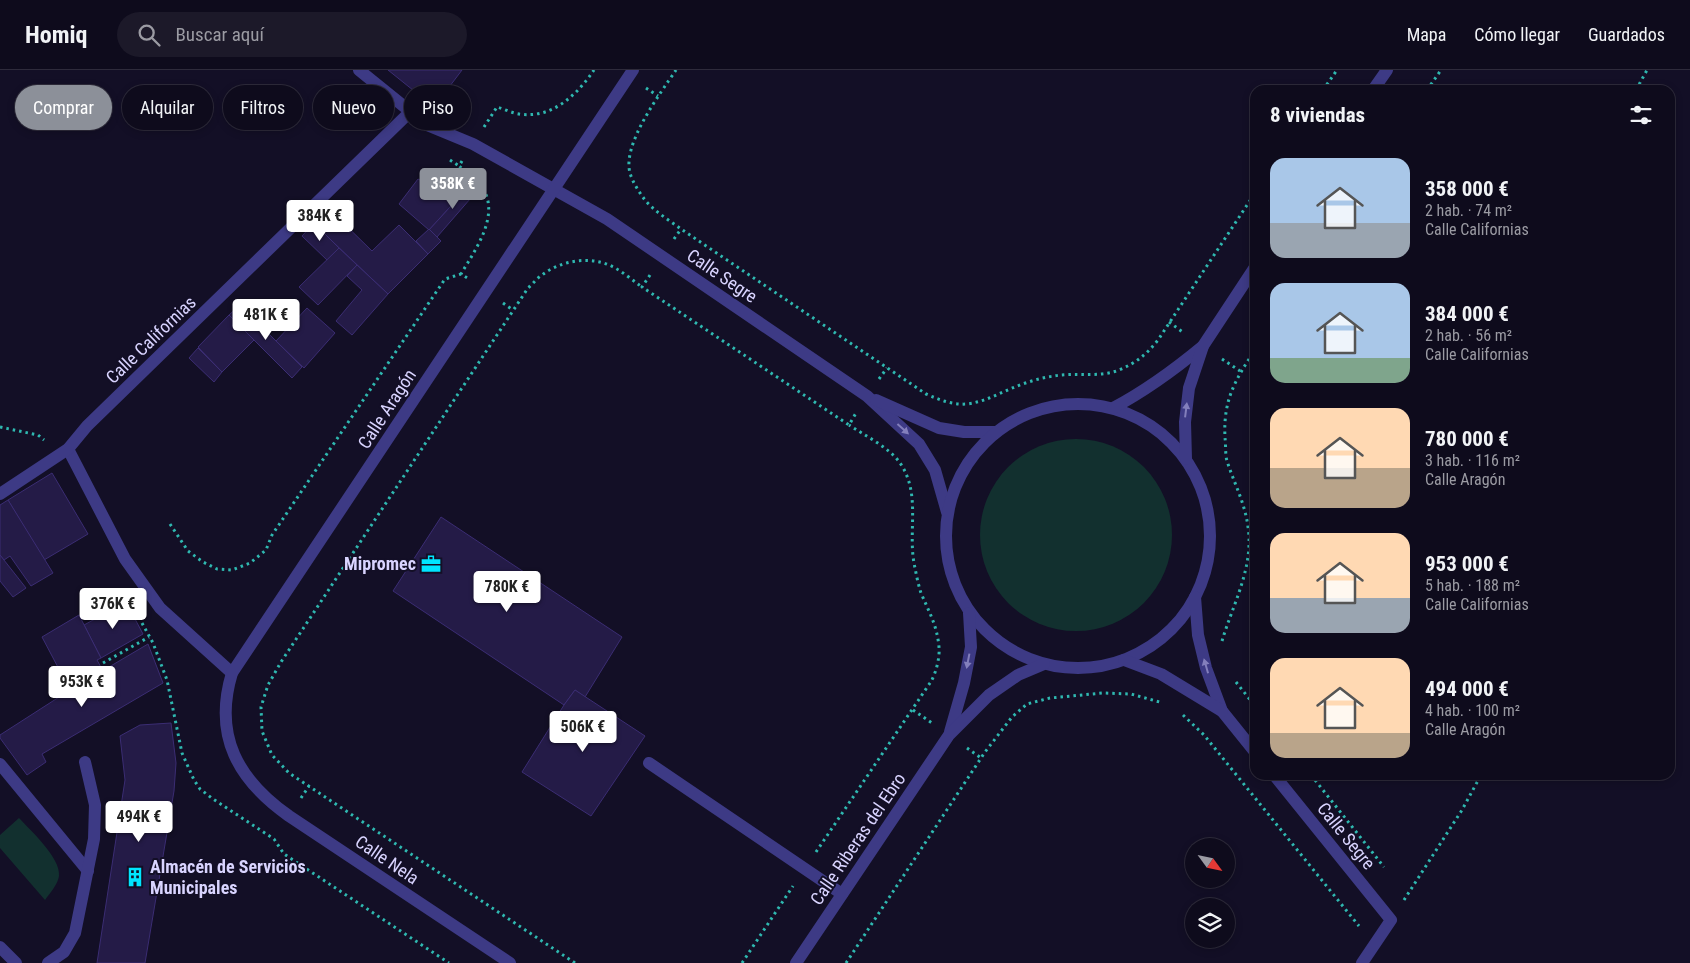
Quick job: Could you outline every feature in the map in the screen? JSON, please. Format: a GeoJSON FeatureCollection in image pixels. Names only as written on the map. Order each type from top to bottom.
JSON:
{"type":"FeatureCollection","features":[{"type":"Feature","properties":{"kind":"street"},"geometry":{"type":"LineString","coordinates":[[359,70],[404,105]]}},
{"type":"Feature","properties":{"kind":"street","name":"Calle Aragón"},"geometry":{"type":"LineString","coordinates":[[248,780],[237,761],[228,737],[227,690],[232,673],[633,70]]}},
{"type":"Feature","properties":{"kind":"street"},"geometry":{"type":"LineString","coordinates":[[1376,85],[1387,70]]}},
{"type":"Feature","properties":{"kind":"street","name":"Calle Californias"},"geometry":{"type":"LineString","coordinates":[[0,494],[66,451],[87,426],[404,118]]}},
{"type":"Feature","properties":{"kind":"street"},"geometry":{"type":"LineString","coordinates":[[440,130],[473,144],[553,189]]}},
{"type":"Feature","properties":{"kind":"street","name":"Calle Segre"},"geometry":{"type":"LineString","coordinates":[[553,189],[606,219],[867,396],[919,444],[936,470],[947,512]]}},
{"type":"Feature","properties":{"kind":"street"},"geometry":{"type":"LineString","coordinates":[[1186,459],[1185,422],[1189,388],[1203,346],[1250,275]]}},
{"type":"Feature","properties":{"kind":"street"},"geometry":{"type":"LineString","coordinates":[[1113,408],[1150,387],[1203,346]]}},
{"type":"Feature","properties":{"kind":"street","name":"Calle Segre"},"geometry":{"type":"LineString","coordinates":[[867,396],[939,428],[964,432],[996,432]]}},
{"type":"Feature","properties":{"kind":"street"},"geometry":{"type":"LineString","coordinates":[[1078,403],[1113,408],[1146,422],[1174,445],[1186,459],[1201,487],[1209,519],[1210,542],[1206,567],[1195,597],[1185,614],[1158,641],[1141,652],[1108,665],[1076,669],[1026,659],[995,640],[969,613],[958,595],[946,555],[945,534],[947,512],[954,490],[964,468],[978,448],[1010,421],[1043,408],[1060,404],[1078,403]]}},
{"type":"Feature","properties":{"kind":"street"},"geometry":{"type":"LineString","coordinates":[[66,451],[126,559],[160,608],[232,673]]}},
{"type":"Feature","properties":{"kind":"street"},"geometry":{"type":"LineString","coordinates":[[1195,597],[1198,635],[1204,660],[1222,712]]}},
{"type":"Feature","properties":{"kind":"street","name":"Calle Riberas del Ebro"},"geometry":{"type":"LineString","coordinates":[[949,735],[964,683],[971,647],[969,613]]}},
{"type":"Feature","properties":{"kind":"street"},"geometry":{"type":"LineString","coordinates":[[1124,660],[1160,674],[1222,712],[1250,746]]}},
{"type":"Feature","properties":{"kind":"street","name":"Calle Riberas del Ebro"},"geometry":{"type":"LineString","coordinates":[[796,963],[949,735],[989,695],[1018,676],[1044,664]]}},
{"type":"Feature","properties":{"kind":"street"},"geometry":{"type":"LineString","coordinates":[[48,963],[64,952],[75,933],[94,839],[95,805],[85,762]]}},
{"type":"Feature","properties":{"kind":"street"},"geometry":{"type":"LineString","coordinates":[[649,763],[842,894]]}},
{"type":"Feature","properties":{"kind":"street"},"geometry":{"type":"LineString","coordinates":[[0,764],[88,871]]}},
{"type":"Feature","properties":{"kind":"street","name":"Calle Nela"},"geometry":{"type":"LineString","coordinates":[[248,780],[277,807],[510,963]]}},
{"type":"Feature","properties":{"kind":"street","name":"Calle Segre"},"geometry":{"type":"LineString","coordinates":[[1278,780],[1391,920]]}},
{"type":"Feature","properties":{"kind":"street"},"geometry":{"type":"LineString","coordinates":[[1362,963],[1391,920]]}},
{"type":"Feature","properties":{"kind":"street"},"geometry":{"type":"LineString","coordinates":[[0,946],[16,963]]}},
{"type":"Feature","properties":{"kind":"path"},"geometry":{"type":"LineString","coordinates":[[496,107],[519,114],[540,115],[558,107],[574,94],[594,70]]}},
{"type":"Feature","properties":{"kind":"path"},"geometry":{"type":"LineString","coordinates":[[676,70],[636,134],[630,154],[630,172],[638,191],[646,201],[681,229],[926,394],[948,403],[967,404],[992,398],[1018,386],[1055,376],[1117,371],[1133,364],[1146,354],[1158,340],[1250,201]]}},
{"type":"Feature","properties":{"kind":"path"},"geometry":{"type":"LineString","coordinates":[[1326,85],[1337,70]]}},
{"type":"Feature","properties":{"kind":"path"},"geometry":{"type":"LineString","coordinates":[[1430,85],[1441,70]]}},
{"type":"Feature","properties":{"kind":"path"},"geometry":{"type":"LineString","coordinates":[[1639,85],[1647,70]]}},
{"type":"Feature","properties":{"kind":"path"},"geometry":{"type":"LineString","coordinates":[[459,166],[473,144]]}},
{"type":"Feature","properties":{"kind":"path"},"geometry":{"type":"LineString","coordinates":[[170,524],[188,551],[203,562],[218,569],[232,570],[250,563],[266,550],[272,535],[444,279],[461,274],[483,237],[488,215],[487,197],[482,186],[450,160]]}},
{"type":"Feature","properties":{"kind":"path"},"geometry":{"type":"LineString","coordinates":[[575,963],[289,773],[272,756],[262,731],[261,707],[272,677],[528,288],[542,275],[556,267],[574,261],[591,261],[610,265],[642,287]]}},
{"type":"Feature","properties":{"kind":"path"},"geometry":{"type":"LineString","coordinates":[[461,274],[514,310]]}},
{"type":"Feature","properties":{"kind":"path"},"geometry":{"type":"LineString","coordinates":[[1222,644],[1248,559],[1248,527],[1239,492],[1226,459],[1224,424],[1230,392],[1240,371],[1250,357]]}},
{"type":"Feature","properties":{"kind":"path"},"geometry":{"type":"LineString","coordinates":[[742,963],[934,677],[940,649],[935,623],[921,591],[914,562],[912,542],[913,501],[908,479],[900,462],[848,425]]}},
{"type":"Feature","properties":{"kind":"path"},"geometry":{"type":"LineString","coordinates":[[0,427],[38,435],[66,451]]}},
{"type":"Feature","properties":{"kind":"path"},"geometry":{"type":"LineString","coordinates":[[103,663],[149,636]]}},
{"type":"Feature","properties":{"kind":"path"},"geometry":{"type":"LineString","coordinates":[[1234,679],[1250,700]]}},
{"type":"Feature","properties":{"kind":"path"},"geometry":{"type":"LineString","coordinates":[[846,963],[985,752],[1012,717],[1027,704],[1050,698],[1103,692],[1131,694],[1161,702],[1168,706]]}},
{"type":"Feature","properties":{"kind":"path"},"geometry":{"type":"LineString","coordinates":[[1182,714],[1204,735],[1359,926]]}},
{"type":"Feature","properties":{"kind":"path"},"geometry":{"type":"LineString","coordinates":[[1315,780],[1384,866]]}},
{"type":"Feature","properties":{"kind":"path"},"geometry":{"type":"LineString","coordinates":[[1391,920],[1462,810],[1478,780]]}},
{"type":"Feature","properties":{"kind":"green space"},"geometry":{"type":"Polygon","coordinates":[[[1085,439],[1095,440],[1121,450],[1137,460],[1151,474],[1165,498],[1171,516],[1171,554],[1165,572],[1151,596],[1137,610],[1113,624],[1095,630],[1067,631],[1057,630],[1031,620],[1015,610],[1001,596],[987,572],[981,554],[980,526],[981,516],[991,490],[1001,474],[1015,460],[1039,446],[1057,440],[1085,439]]]}},
{"type":"Feature","properties":{"kind":"green space"},"geometry":{"type":"Polygon","coordinates":[[[19,818],[44,845],[58,869],[59,876],[57,882],[45,900],[0,848],[0,835],[19,818]]]}},
{"type":"Feature","properties":{"kind":"building"},"geometry":{"type":"Polygon","coordinates":[[[388,70],[462,70],[451,85],[407,85],[388,70]]]}},
{"type":"Feature","properties":{"kind":"building"},"geometry":{"type":"Polygon","coordinates":[[[430,169],[461,195],[429,230],[399,204],[418,179],[420,180],[430,169]]]}},
{"type":"Feature","properties":{"kind":"building"},"geometry":{"type":"Polygon","coordinates":[[[468,183],[477,191],[437,237],[429,230],[461,195],[460,193],[468,183]]]}},
{"type":"Feature","properties":{"kind":"building"},"geometry":{"type":"Polygon","coordinates":[[[328,208],[372,251],[399,225],[428,254],[388,294],[313,223],[328,208]]]}},
{"type":"Feature","properties":{"kind":"building"},"geometry":{"type":"Polygon","coordinates":[[[314,223],[339,248],[327,260],[302,236],[314,223]]]}},
{"type":"Feature","properties":{"kind":"building"},"geometry":{"type":"Polygon","coordinates":[[[429,229],[441,241],[428,254],[416,241],[429,229]]]}},
{"type":"Feature","properties":{"kind":"building"},"geometry":{"type":"Polygon","coordinates":[[[339,248],[357,265],[318,305],[299,287],[339,248]]]}},
{"type":"Feature","properties":{"kind":"building"},"geometry":{"type":"Polygon","coordinates":[[[357,265],[388,294],[352,335],[336,321],[362,290],[347,276],[357,265]]]}},
{"type":"Feature","properties":{"kind":"building"},"geometry":{"type":"Polygon","coordinates":[[[240,305],[302,367],[292,378],[229,315],[240,305]]]}},
{"type":"Feature","properties":{"kind":"building"},"geometry":{"type":"Polygon","coordinates":[[[307,308],[335,333],[304,368],[276,341],[307,308]]]}},
{"type":"Feature","properties":{"kind":"building"},"geometry":{"type":"Polygon","coordinates":[[[229,315],[254,340],[222,372],[198,347],[229,315]]]}},
{"type":"Feature","properties":{"kind":"building"},"geometry":{"type":"Polygon","coordinates":[[[198,348],[222,372],[214,382],[189,358],[198,348]]]}},
{"type":"Feature","properties":{"kind":"building"},"geometry":{"type":"Polygon","coordinates":[[[52,473],[88,534],[44,560],[8,500],[52,473]]]}},
{"type":"Feature","properties":{"kind":"building"},"geometry":{"type":"Polygon","coordinates":[[[8,500],[53,573],[31,586],[10,556],[4,560],[0,555],[0,505],[8,500]]]}},
{"type":"Feature","properties":{"kind":"building"},"geometry":{"type":"Polygon","coordinates":[[[441,517],[622,637],[585,697],[575,690],[564,705],[393,591],[441,517]]]}},
{"type":"Feature","properties":{"kind":"building"},"geometry":{"type":"Polygon","coordinates":[[[0,555],[26,588],[13,597],[0,581],[0,555]]]}},
{"type":"Feature","properties":{"kind":"building"},"geometry":{"type":"Polygon","coordinates":[[[126,602],[143,634],[101,658],[84,625],[126,602]]]}},
{"type":"Feature","properties":{"kind":"building"},"geometry":{"type":"Polygon","coordinates":[[[79,615],[101,658],[97,660],[103,671],[70,690],[42,637],[79,615]]]}},
{"type":"Feature","properties":{"kind":"building"},"geometry":{"type":"Polygon","coordinates":[[[148,644],[163,683],[42,754],[46,762],[27,775],[0,738],[0,735],[70,690],[148,644]]]}},
{"type":"Feature","properties":{"kind":"building"},"geometry":{"type":"Polygon","coordinates":[[[575,690],[645,736],[591,816],[522,772],[575,690]]]}},
{"type":"Feature","properties":{"kind":"building","name":"Almacén de Servicios Municipales"},"geometry":{"type":"Polygon","coordinates":[[[171,723],[176,763],[174,791],[145,963],[97,963],[125,780],[120,736],[140,725],[171,723]]]}},
{"type":"Feature","properties":{"kind":"place","name":"Mipromec"},"geometry":{"type":"Point","coordinates":[431,564]}},
{"type":"Feature","properties":{"kind":"place","name":"Almacén de Servicios Municipales"},"geometry":{"type":"Point","coordinates":[135,877]}}]}
